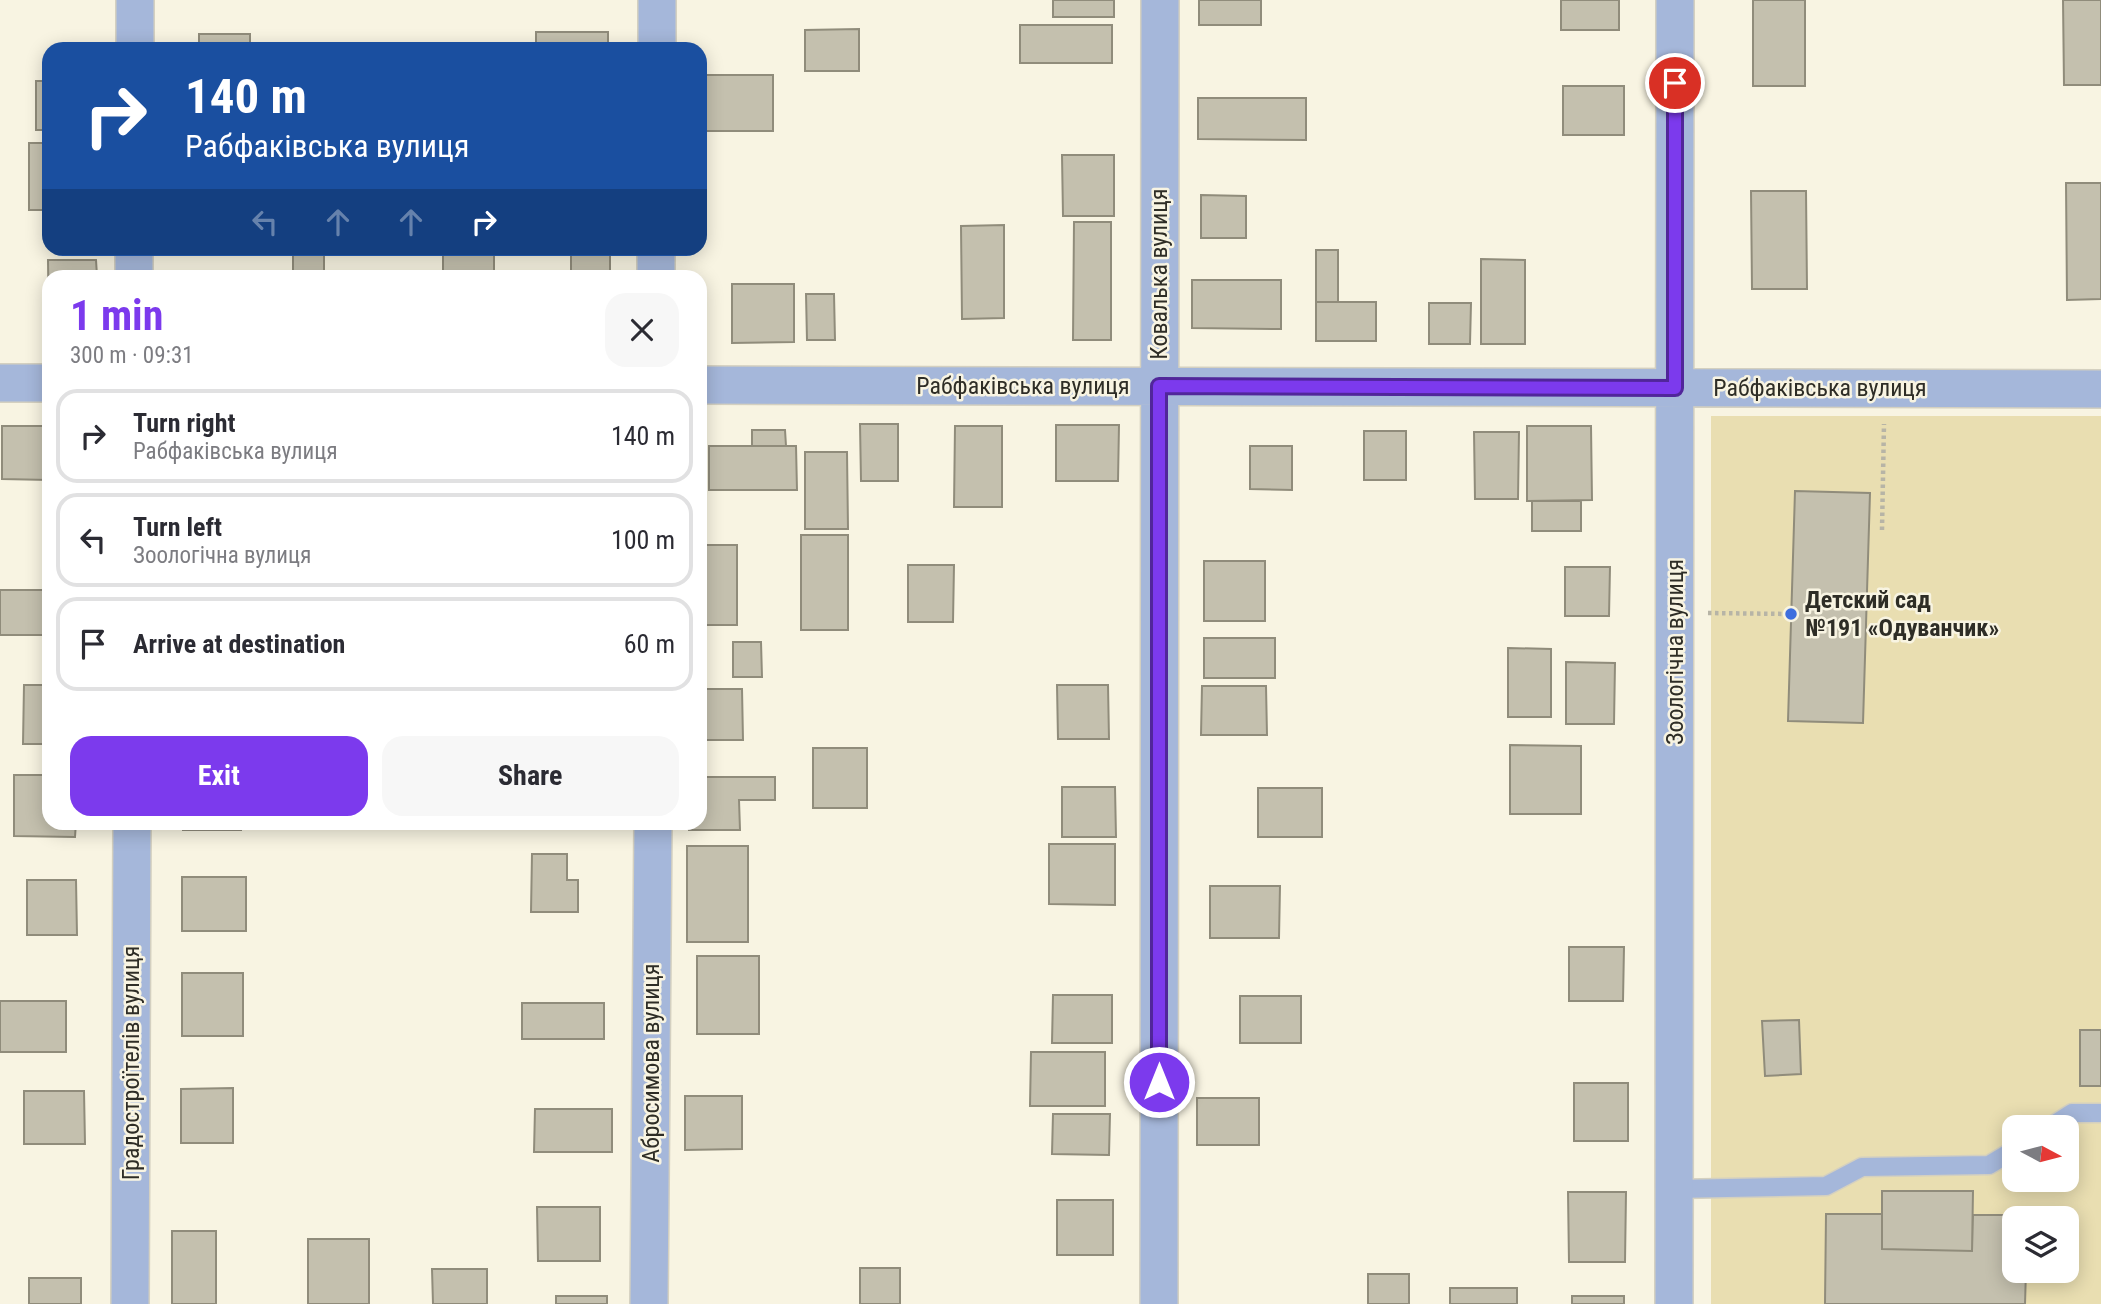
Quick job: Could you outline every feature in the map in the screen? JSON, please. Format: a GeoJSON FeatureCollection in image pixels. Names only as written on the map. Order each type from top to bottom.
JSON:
{"type":"FeatureCollection","features":[{"type":"Feature","properties":{"kind":"street"},"geometry":{"type":"LineString","coordinates":[[135,0],[135,42]]}},
{"type":"Feature","properties":{"kind":"street"},"geometry":{"type":"LineString","coordinates":[[657,0],[657,42]]}},
{"type":"Feature","properties":{"kind":"street","name":"Ковалька вулиця"},"geometry":{"type":"LineString","coordinates":[[1159,1304],[1160,0]]}},
{"type":"Feature","properties":{"kind":"street","name":"Зоологічна вулиця"},"geometry":{"type":"LineString","coordinates":[[1674,1304],[1675,0]]}},
{"type":"Feature","properties":{"kind":"street"},"geometry":{"type":"LineString","coordinates":[[0,383],[42,383]]}},
{"type":"Feature","properties":{"kind":"street","name":"Рабфаківська вулиця"},"geometry":{"type":"LineString","coordinates":[[707,385],[2101,389]]}},
{"type":"Feature","properties":{"kind":"street","name":"Градостроїтелiв вулиця"},"geometry":{"type":"LineString","coordinates":[[130,1304],[132,830]]}},
{"type":"Feature","properties":{"kind":"street","name":"Абросимова вулиця"},"geometry":{"type":"LineString","coordinates":[[649,1304],[653,830]]}},
{"type":"Feature","properties":{"kind":"lane"},"geometry":{"type":"LineString","coordinates":[[2070,1115],[2101,1113]]}},
{"type":"Feature","properties":{"kind":"lane"},"geometry":{"type":"LineString","coordinates":[[1675,1189],[1826,1186],[1862,1167],[1989,1166],[2002,1158]]}},
{"type":"Feature","properties":{"kind":"path"},"geometry":{"type":"LineString","coordinates":[[1882,530],[1885,388]]}},
{"type":"Feature","properties":{"kind":"path"},"geometry":{"type":"LineString","coordinates":[[1700,613],[1791,614]]}},
{"type":"Feature","properties":{"kind":"shaded area"},"geometry":{"type":"Polygon","coordinates":[[[1711,416],[2101,416],[2101,1304],[1711,1304],[1711,416]]]}},
{"type":"Feature","properties":{"kind":"building"},"geometry":{"type":"Polygon","coordinates":[[[1053,0],[1114,0],[1114,17],[1053,17],[1053,0]]]}},
{"type":"Feature","properties":{"kind":"building"},"geometry":{"type":"Polygon","coordinates":[[[1199,0],[1261,0],[1261,25],[1199,25],[1199,0]]]}},
{"type":"Feature","properties":{"kind":"building"},"geometry":{"type":"Polygon","coordinates":[[[1561,0],[1619,0],[1619,30],[1561,30],[1561,0]]]}},
{"type":"Feature","properties":{"kind":"building"},"geometry":{"type":"Polygon","coordinates":[[[1753,0],[1805,0],[1805,86],[1753,86],[1753,0]]]}},
{"type":"Feature","properties":{"kind":"building"},"geometry":{"type":"Polygon","coordinates":[[[2063,0],[2101,0],[2101,85],[2064,85],[2063,0]]]}},
{"type":"Feature","properties":{"kind":"building"},"geometry":{"type":"Polygon","coordinates":[[[1020,25],[1112,25],[1112,63],[1020,63],[1020,25]]]}},
{"type":"Feature","properties":{"kind":"building"},"geometry":{"type":"Polygon","coordinates":[[[859,29],[859,71],[805,71],[805,30],[859,29]]]}},
{"type":"Feature","properties":{"kind":"building"},"geometry":{"type":"Polygon","coordinates":[[[536,32],[608,32],[608,42],[536,42],[536,32]]]}},
{"type":"Feature","properties":{"kind":"building"},"geometry":{"type":"Polygon","coordinates":[[[199,34],[250,34],[250,42],[199,42],[199,34]]]}},
{"type":"Feature","properties":{"kind":"building"},"geometry":{"type":"Polygon","coordinates":[[[707,75],[773,75],[773,131],[707,131],[707,75]]]}},
{"type":"Feature","properties":{"kind":"building"},"geometry":{"type":"Polygon","coordinates":[[[36,81],[42,81],[42,130],[36,130],[36,81]]]}},
{"type":"Feature","properties":{"kind":"building"},"geometry":{"type":"Polygon","coordinates":[[[1563,86],[1624,86],[1624,135],[1563,135],[1563,86]]]}},
{"type":"Feature","properties":{"kind":"building"},"geometry":{"type":"Polygon","coordinates":[[[1198,98],[1306,98],[1306,140],[1198,139],[1198,98]]]}},
{"type":"Feature","properties":{"kind":"building"},"geometry":{"type":"Polygon","coordinates":[[[29,143],[42,143],[42,210],[29,210],[29,143]]]}},
{"type":"Feature","properties":{"kind":"building"},"geometry":{"type":"Polygon","coordinates":[[[1062,155],[1114,155],[1114,216],[1063,216],[1062,155]]]}},
{"type":"Feature","properties":{"kind":"building"},"geometry":{"type":"Polygon","coordinates":[[[2066,183],[2101,183],[2101,299],[2067,300],[2066,183]]]}},
{"type":"Feature","properties":{"kind":"building"},"geometry":{"type":"Polygon","coordinates":[[[1751,191],[1806,191],[1807,289],[1752,289],[1751,191]]]}},
{"type":"Feature","properties":{"kind":"building"},"geometry":{"type":"Polygon","coordinates":[[[1201,195],[1246,196],[1246,238],[1201,238],[1201,195]]]}},
{"type":"Feature","properties":{"kind":"building"},"geometry":{"type":"Polygon","coordinates":[[[1074,222],[1111,222],[1111,340],[1073,340],[1074,222]]]}},
{"type":"Feature","properties":{"kind":"building"},"geometry":{"type":"Polygon","coordinates":[[[1004,225],[1004,318],[962,319],[961,226],[1004,225]]]}},
{"type":"Feature","properties":{"kind":"building"},"geometry":{"type":"Polygon","coordinates":[[[1316,250],[1338,250],[1338,302],[1316,302],[1316,250]]]}},
{"type":"Feature","properties":{"kind":"building"},"geometry":{"type":"Polygon","coordinates":[[[293,256],[324,256],[324,270],[293,270],[293,256]]]}},
{"type":"Feature","properties":{"kind":"building"},"geometry":{"type":"Polygon","coordinates":[[[443,256],[494,256],[494,270],[443,270],[443,256]]]}},
{"type":"Feature","properties":{"kind":"building"},"geometry":{"type":"Polygon","coordinates":[[[571,256],[610,256],[610,270],[571,270],[571,256]]]}},
{"type":"Feature","properties":{"kind":"building"},"geometry":{"type":"Polygon","coordinates":[[[1481,259],[1525,260],[1525,344],[1481,344],[1481,259]]]}},
{"type":"Feature","properties":{"kind":"building"},"geometry":{"type":"Polygon","coordinates":[[[48,260],[96,260],[97,270],[48,270],[48,260]]]}},
{"type":"Feature","properties":{"kind":"building"},"geometry":{"type":"Polygon","coordinates":[[[1192,280],[1281,280],[1281,329],[1192,328],[1192,280]]]}},
{"type":"Feature","properties":{"kind":"building"},"geometry":{"type":"Polygon","coordinates":[[[732,284],[794,284],[794,342],[732,343],[732,284]]]}},
{"type":"Feature","properties":{"kind":"building"},"geometry":{"type":"Polygon","coordinates":[[[806,294],[834,294],[835,340],[807,340],[806,294]]]}},
{"type":"Feature","properties":{"kind":"building"},"geometry":{"type":"Polygon","coordinates":[[[1316,302],[1376,302],[1376,341],[1316,341],[1316,302]]]}},
{"type":"Feature","properties":{"kind":"building"},"geometry":{"type":"Polygon","coordinates":[[[1429,303],[1471,303],[1470,344],[1429,344],[1429,303]]]}},
{"type":"Feature","properties":{"kind":"building"},"geometry":{"type":"Polygon","coordinates":[[[860,424],[898,424],[898,481],[861,481],[860,424]]]}},
{"type":"Feature","properties":{"kind":"building"},"geometry":{"type":"Polygon","coordinates":[[[1056,425],[1119,425],[1118,481],[1056,481],[1056,425]]]}},
{"type":"Feature","properties":{"kind":"building"},"geometry":{"type":"Polygon","coordinates":[[[2,426],[42,426],[42,480],[2,479],[2,426]]]}},
{"type":"Feature","properties":{"kind":"building"},"geometry":{"type":"Polygon","coordinates":[[[955,426],[1002,426],[1002,507],[954,507],[955,426]]]}},
{"type":"Feature","properties":{"kind":"building"},"geometry":{"type":"Polygon","coordinates":[[[1527,426],[1591,426],[1592,500],[1527,501],[1527,426]]]}},
{"type":"Feature","properties":{"kind":"building"},"geometry":{"type":"Polygon","coordinates":[[[752,430],[785,430],[786,446],[752,446],[752,430]]]}},
{"type":"Feature","properties":{"kind":"building"},"geometry":{"type":"Polygon","coordinates":[[[1364,431],[1406,431],[1406,480],[1364,480],[1364,431]]]}},
{"type":"Feature","properties":{"kind":"building"},"geometry":{"type":"Polygon","coordinates":[[[1474,432],[1519,432],[1518,499],[1475,499],[1474,432]]]}},
{"type":"Feature","properties":{"kind":"building"},"geometry":{"type":"Polygon","coordinates":[[[709,446],[796,446],[797,490],[709,490],[709,446]]]}},
{"type":"Feature","properties":{"kind":"building"},"geometry":{"type":"Polygon","coordinates":[[[1250,446],[1292,446],[1292,490],[1250,489],[1250,446]]]}},
{"type":"Feature","properties":{"kind":"building"},"geometry":{"type":"Polygon","coordinates":[[[805,452],[847,452],[848,529],[805,529],[805,452]]]}},
{"type":"Feature","properties":{"kind":"building"},"geometry":{"type":"Polygon","coordinates":[[[1795,491],[1870,493],[1863,723],[1788,721],[1795,491]]]}},
{"type":"Feature","properties":{"kind":"building"},"geometry":{"type":"Polygon","coordinates":[[[1532,501],[1581,501],[1581,531],[1532,531],[1532,501]]]}},
{"type":"Feature","properties":{"kind":"building"},"geometry":{"type":"Polygon","coordinates":[[[801,535],[848,535],[848,630],[801,630],[801,535]]]}},
{"type":"Feature","properties":{"kind":"building"},"geometry":{"type":"Polygon","coordinates":[[[707,545],[737,545],[737,625],[707,625],[707,545]]]}},
{"type":"Feature","properties":{"kind":"building"},"geometry":{"type":"Polygon","coordinates":[[[1204,561],[1265,561],[1265,621],[1204,621],[1204,561]]]}},
{"type":"Feature","properties":{"kind":"building"},"geometry":{"type":"Polygon","coordinates":[[[908,565],[954,565],[953,622],[908,622],[908,565]]]}},
{"type":"Feature","properties":{"kind":"building"},"geometry":{"type":"Polygon","coordinates":[[[1565,567],[1610,567],[1609,616],[1565,616],[1565,567]]]}},
{"type":"Feature","properties":{"kind":"building"},"geometry":{"type":"Polygon","coordinates":[[[0,590],[42,590],[42,635],[0,635],[0,590]]]}},
{"type":"Feature","properties":{"kind":"building"},"geometry":{"type":"Polygon","coordinates":[[[1204,638],[1275,638],[1275,678],[1204,678],[1204,638]]]}},
{"type":"Feature","properties":{"kind":"building"},"geometry":{"type":"Polygon","coordinates":[[[733,642],[761,642],[762,677],[733,677],[733,642]]]}},
{"type":"Feature","properties":{"kind":"building"},"geometry":{"type":"Polygon","coordinates":[[[1508,648],[1551,649],[1551,717],[1508,717],[1508,648]]]}},
{"type":"Feature","properties":{"kind":"building"},"geometry":{"type":"Polygon","coordinates":[[[1566,662],[1615,663],[1614,724],[1566,724],[1566,662]]]}},
{"type":"Feature","properties":{"kind":"building"},"geometry":{"type":"Polygon","coordinates":[[[24,685],[42,685],[42,744],[23,744],[24,685]]]}},
{"type":"Feature","properties":{"kind":"building"},"geometry":{"type":"Polygon","coordinates":[[[1057,685],[1108,685],[1109,739],[1058,739],[1057,685]]]}},
{"type":"Feature","properties":{"kind":"building"},"geometry":{"type":"Polygon","coordinates":[[[1202,686],[1266,686],[1267,735],[1201,735],[1202,686]]]}},
{"type":"Feature","properties":{"kind":"building"},"geometry":{"type":"Polygon","coordinates":[[[707,689],[742,689],[743,740],[707,740],[707,689]]]}},
{"type":"Feature","properties":{"kind":"building"},"geometry":{"type":"Polygon","coordinates":[[[1510,745],[1581,746],[1581,814],[1510,814],[1510,745]]]}},
{"type":"Feature","properties":{"kind":"building"},"geometry":{"type":"Polygon","coordinates":[[[813,748],[867,748],[867,808],[813,808],[813,748]]]}},
{"type":"Feature","properties":{"kind":"building"},"geometry":{"type":"Polygon","coordinates":[[[14,775],[42,775],[42,830],[75,830],[75,837],[14,836],[14,775]]]}},
{"type":"Feature","properties":{"kind":"building"},"geometry":{"type":"Polygon","coordinates":[[[707,777],[775,777],[775,800],[739,800],[740,830],[707,830],[707,777]]]}},
{"type":"Feature","properties":{"kind":"building"},"geometry":{"type":"Polygon","coordinates":[[[1062,787],[1115,787],[1116,837],[1062,837],[1062,787]]]}},
{"type":"Feature","properties":{"kind":"building"},"geometry":{"type":"Polygon","coordinates":[[[1258,788],[1322,788],[1322,837],[1258,837],[1258,788]]]}},
{"type":"Feature","properties":{"kind":"building"},"geometry":{"type":"Polygon","coordinates":[[[1049,844],[1115,844],[1115,905],[1049,904],[1049,844]]]}},
{"type":"Feature","properties":{"kind":"building"},"geometry":{"type":"Polygon","coordinates":[[[687,846],[748,846],[748,942],[687,942],[687,846]]]}},
{"type":"Feature","properties":{"kind":"building"},"geometry":{"type":"Polygon","coordinates":[[[532,854],[567,854],[567,880],[578,880],[578,912],[531,912],[532,854]]]}},
{"type":"Feature","properties":{"kind":"building"},"geometry":{"type":"Polygon","coordinates":[[[182,877],[246,877],[246,931],[182,931],[182,877]]]}},
{"type":"Feature","properties":{"kind":"building"},"geometry":{"type":"Polygon","coordinates":[[[27,880],[76,880],[77,935],[27,935],[27,880]]]}},
{"type":"Feature","properties":{"kind":"building"},"geometry":{"type":"Polygon","coordinates":[[[1210,886],[1280,886],[1279,938],[1210,938],[1210,886]]]}},
{"type":"Feature","properties":{"kind":"building"},"geometry":{"type":"Polygon","coordinates":[[[1569,947],[1624,947],[1623,1001],[1569,1001],[1569,947]]]}},
{"type":"Feature","properties":{"kind":"building"},"geometry":{"type":"Polygon","coordinates":[[[697,956],[759,956],[759,1034],[697,1034],[697,956]]]}},
{"type":"Feature","properties":{"kind":"building"},"geometry":{"type":"Polygon","coordinates":[[[182,973],[243,973],[243,1036],[182,1036],[182,973]]]}},
{"type":"Feature","properties":{"kind":"building"},"geometry":{"type":"Polygon","coordinates":[[[1053,995],[1112,995],[1112,1043],[1052,1043],[1053,995]]]}},
{"type":"Feature","properties":{"kind":"building"},"geometry":{"type":"Polygon","coordinates":[[[1240,996],[1301,996],[1301,1043],[1240,1043],[1240,996]]]}},
{"type":"Feature","properties":{"kind":"building"},"geometry":{"type":"Polygon","coordinates":[[[0,1001],[66,1001],[66,1052],[0,1052],[0,1001]]]}},
{"type":"Feature","properties":{"kind":"building"},"geometry":{"type":"Polygon","coordinates":[[[522,1003],[604,1003],[604,1039],[522,1039],[522,1003]]]}},
{"type":"Feature","properties":{"kind":"building"},"geometry":{"type":"Polygon","coordinates":[[[1799,1020],[1801,1074],[1765,1076],[1762,1021],[1799,1020]]]}},
{"type":"Feature","properties":{"kind":"building"},"geometry":{"type":"Polygon","coordinates":[[[2080,1030],[2101,1030],[2101,1086],[2080,1086],[2080,1030]]]}},
{"type":"Feature","properties":{"kind":"building"},"geometry":{"type":"Polygon","coordinates":[[[1031,1052],[1105,1052],[1105,1106],[1030,1106],[1031,1052]]]}},
{"type":"Feature","properties":{"kind":"building"},"geometry":{"type":"Polygon","coordinates":[[[1574,1083],[1628,1083],[1628,1141],[1574,1141],[1574,1083]]]}},
{"type":"Feature","properties":{"kind":"building"},"geometry":{"type":"Polygon","coordinates":[[[233,1088],[233,1143],[181,1143],[181,1089],[233,1088]]]}},
{"type":"Feature","properties":{"kind":"building"},"geometry":{"type":"Polygon","coordinates":[[[24,1091],[84,1091],[85,1144],[24,1144],[24,1091]]]}},
{"type":"Feature","properties":{"kind":"building"},"geometry":{"type":"Polygon","coordinates":[[[685,1096],[742,1096],[742,1149],[685,1150],[685,1096]]]}},
{"type":"Feature","properties":{"kind":"building"},"geometry":{"type":"Polygon","coordinates":[[[1197,1098],[1259,1098],[1259,1145],[1197,1145],[1197,1098]]]}},
{"type":"Feature","properties":{"kind":"building"},"geometry":{"type":"Polygon","coordinates":[[[535,1109],[612,1109],[612,1152],[534,1152],[535,1109]]]}},
{"type":"Feature","properties":{"kind":"building"},"geometry":{"type":"Polygon","coordinates":[[[1053,1114],[1110,1114],[1109,1155],[1052,1154],[1053,1114]]]}},
{"type":"Feature","properties":{"kind":"building"},"geometry":{"type":"Polygon","coordinates":[[[1882,1191],[1973,1191],[1972,1251],[1882,1249],[1882,1191]]]}},
{"type":"Feature","properties":{"kind":"building"},"geometry":{"type":"Polygon","coordinates":[[[1568,1192],[1626,1192],[1625,1262],[1569,1262],[1568,1192]]]}},
{"type":"Feature","properties":{"kind":"building"},"geometry":{"type":"Polygon","coordinates":[[[1057,1200],[1113,1200],[1113,1255],[1057,1255],[1057,1200]]]}},
{"type":"Feature","properties":{"kind":"building"},"geometry":{"type":"Polygon","coordinates":[[[537,1207],[600,1207],[600,1261],[538,1261],[537,1207]]]}},
{"type":"Feature","properties":{"kind":"building"},"geometry":{"type":"Polygon","coordinates":[[[1826,1214],[1882,1214],[1882,1249],[1972,1251],[1973,1215],[2002,1215],[2002,1283],[2026,1283],[2025,1304],[1825,1304],[1826,1214]]]}},
{"type":"Feature","properties":{"kind":"building"},"geometry":{"type":"Polygon","coordinates":[[[172,1231],[216,1231],[216,1304],[172,1304],[172,1231]]]}},
{"type":"Feature","properties":{"kind":"building"},"geometry":{"type":"Polygon","coordinates":[[[308,1239],[369,1239],[369,1304],[308,1304],[308,1239]]]}},
{"type":"Feature","properties":{"kind":"building"},"geometry":{"type":"Polygon","coordinates":[[[860,1268],[900,1268],[900,1304],[860,1304],[860,1268]]]}},
{"type":"Feature","properties":{"kind":"building"},"geometry":{"type":"Polygon","coordinates":[[[432,1269],[487,1269],[487,1304],[433,1304],[432,1269]]]}},
{"type":"Feature","properties":{"kind":"building"},"geometry":{"type":"Polygon","coordinates":[[[1368,1274],[1409,1274],[1409,1304],[1368,1304],[1368,1274]]]}},
{"type":"Feature","properties":{"kind":"building"},"geometry":{"type":"Polygon","coordinates":[[[29,1278],[81,1278],[81,1304],[29,1304],[29,1278]]]}},
{"type":"Feature","properties":{"kind":"building"},"geometry":{"type":"Polygon","coordinates":[[[1450,1288],[1517,1288],[1517,1304],[1450,1304],[1450,1288]]]}},
{"type":"Feature","properties":{"kind":"building"},"geometry":{"type":"Polygon","coordinates":[[[556,1296],[607,1296],[607,1304],[556,1304],[556,1296]]]}},
{"type":"Feature","properties":{"kind":"building"},"geometry":{"type":"Polygon","coordinates":[[[1572,1296],[1624,1296],[1624,1304],[1572,1304],[1572,1296]]]}},
{"type":"Feature","properties":{"kind":"place","name":"Детский сад №191 «Одуванчик»"},"geometry":{"type":"Point","coordinates":[1791,614]}},
{"type":"Feature","properties":{"kind":"route"},"geometry":{"type":"LineString","coordinates":[[1159,1082],[1159,386],[1675,388],[1675,83]]}}]}
